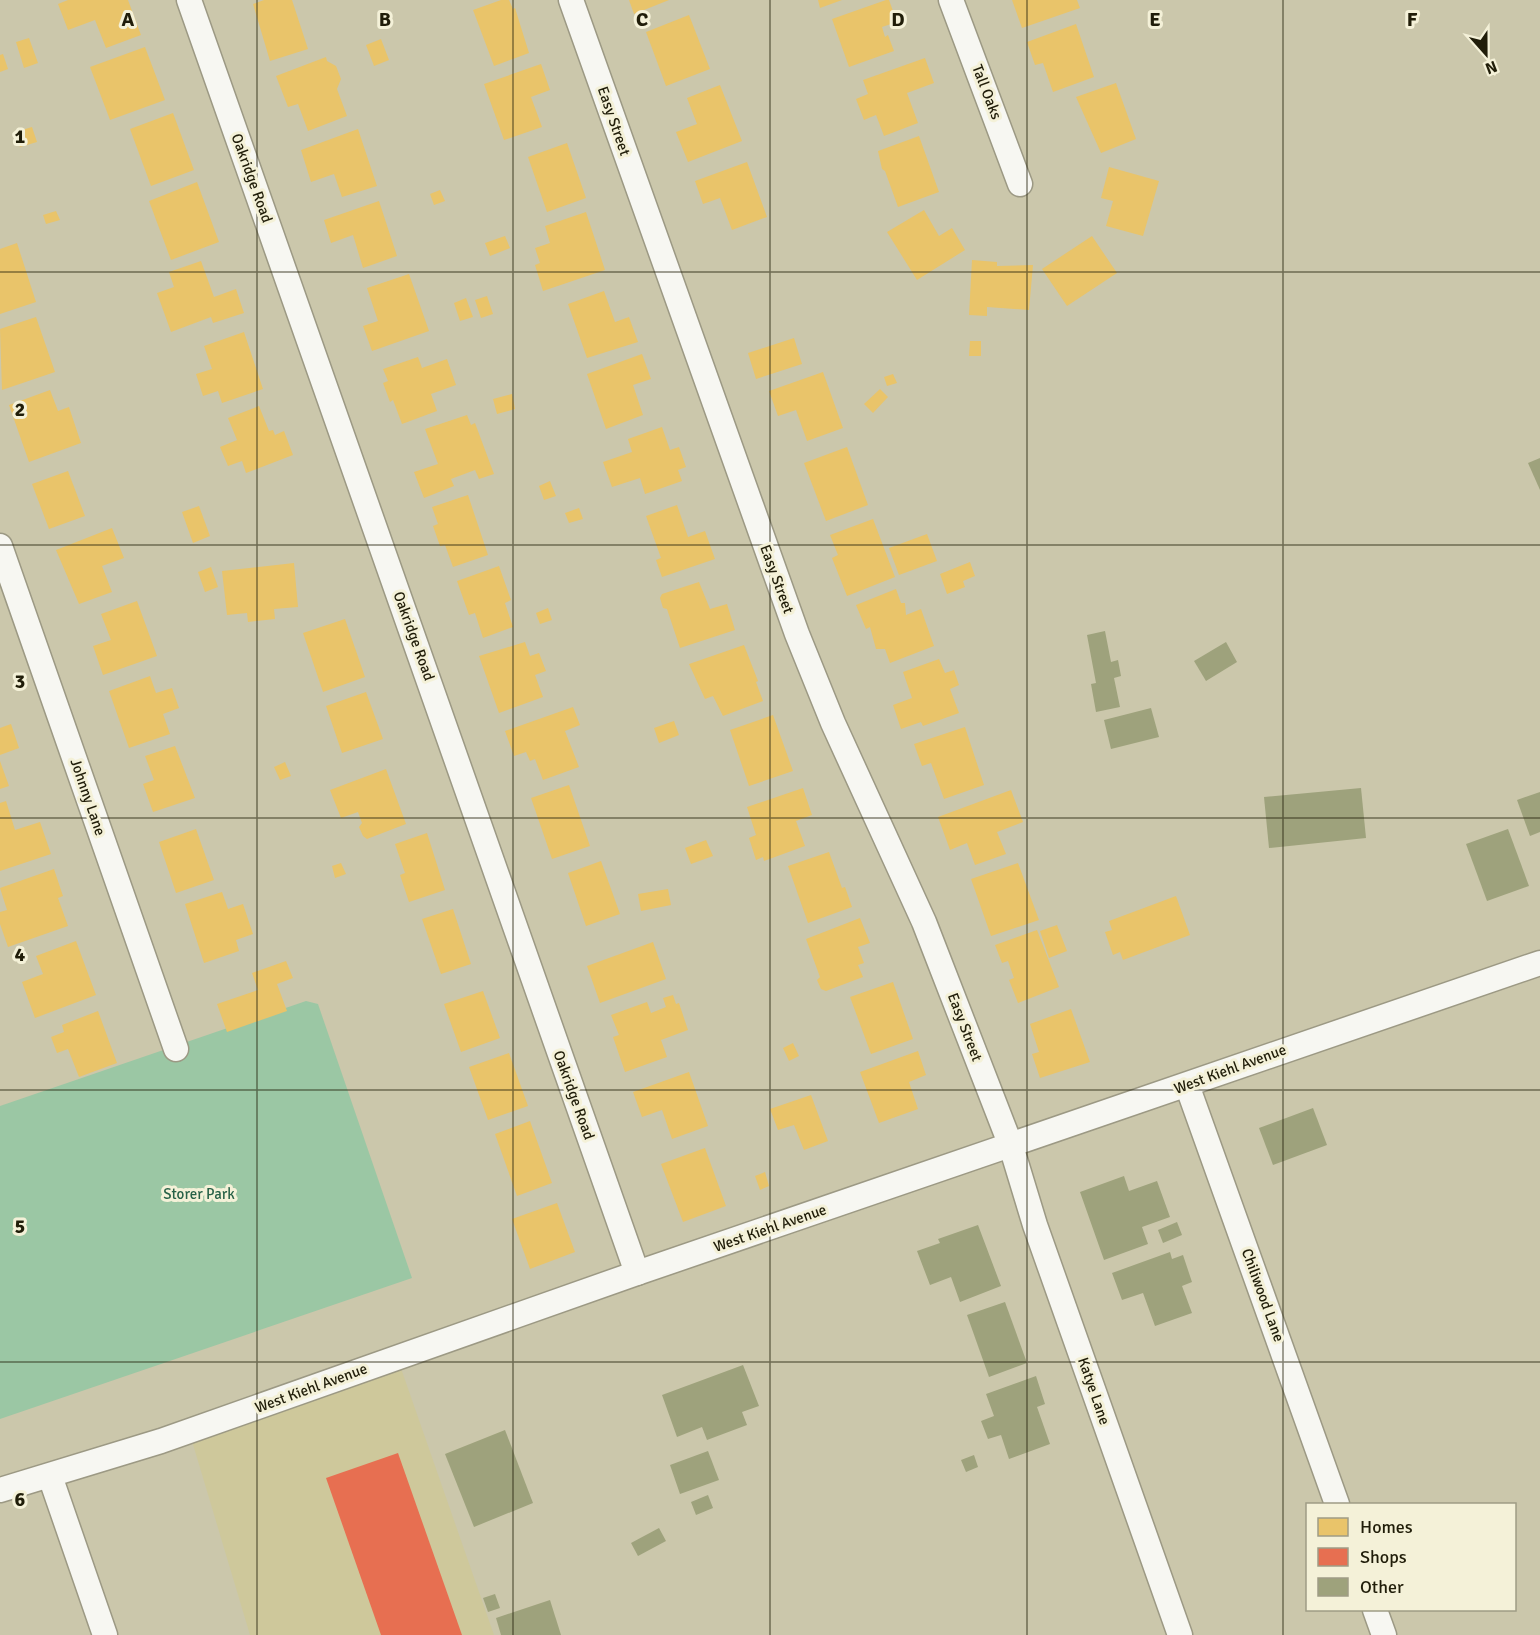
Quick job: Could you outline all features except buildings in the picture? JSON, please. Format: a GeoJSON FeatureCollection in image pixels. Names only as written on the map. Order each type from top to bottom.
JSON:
{"type":"FeatureCollection","features":[{"type":"Feature","properties":{"kind":"street","name":"Oakridge Road"},"geometry":{"type":"LineString","coordinates":[[189,0],[637,1273]]}},
{"type":"Feature","properties":{"kind":"street","name":"Easy Street"},"geometry":{"type":"LineString","coordinates":[[571,0],[797,634],[833,723],[924,922],[1011,1146]]}},
{"type":"Feature","properties":{"kind":"street","name":"Tall Oaks"},"geometry":{"type":"LineString","coordinates":[[951,0],[1020,184]]}},
{"type":"Feature","properties":{"kind":"street","name":"Johnny Lane"},"geometry":{"type":"LineString","coordinates":[[0,546],[176,1048]]}},
{"type":"Feature","properties":{"kind":"street","name":"West Kiehl Avenue"},"geometry":{"type":"LineString","coordinates":[[0,1490],[160,1441],[637,1273],[1540,963]]}},
{"type":"Feature","properties":{"kind":"street","name":"Chiliwood Lane"},"geometry":{"type":"LineString","coordinates":[[1187,1085],[1337,1503]]}},
{"type":"Feature","properties":{"kind":"street","name":"Katye Lane"},"geometry":{"type":"LineString","coordinates":[[1011,1146],[1035,1225],[1180,1635]]}},
{"type":"Feature","properties":{"kind":"street"},"geometry":{"type":"LineString","coordinates":[[50,1476],[105,1635]]}},
{"type":"Feature","properties":{"kind":"street"},"geometry":{"type":"LineString","coordinates":[[1375,1611],[1384,1635]]}},
{"type":"Feature","properties":{"kind":"shaded area"},"geometry":{"type":"Polygon","coordinates":[[[397,1357],[494,1635],[250,1635],[189,1431],[397,1357]]]}},
{"type":"Feature","properties":{"kind":"green space","name":"Storer Park"},"geometry":{"type":"Polygon","coordinates":[[[306,1001],[318,1004],[412,1278],[0,1419],[0,1106],[306,1001]]]}}]}
